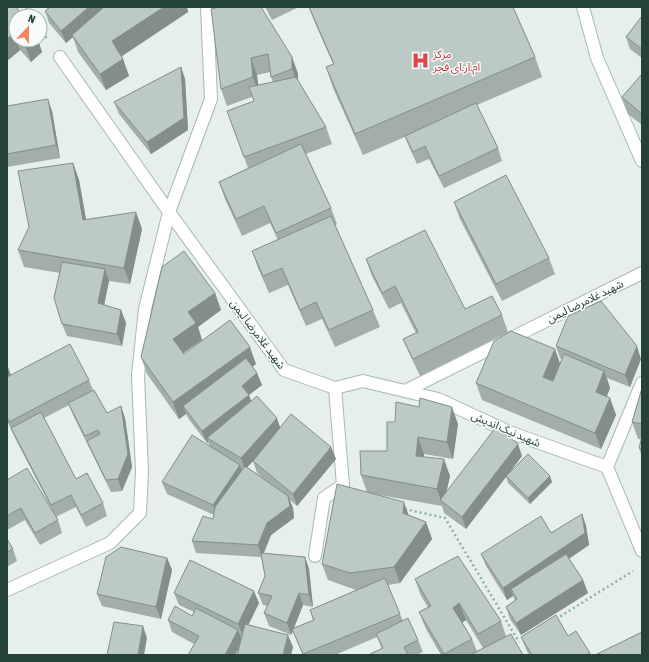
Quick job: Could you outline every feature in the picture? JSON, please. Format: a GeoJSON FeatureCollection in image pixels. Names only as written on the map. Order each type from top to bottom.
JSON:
{"type":"FeatureCollection","features":[{"type":"Feature","properties":{"kind":"street"},"geometry":{"type":"LineString","coordinates":[[7,590],[110,543],[140,513],[142,472],[138,375],[145,309],[169,212],[211,99],[207,7]]}},
{"type":"Feature","properties":{"kind":"street"},"geometry":{"type":"LineString","coordinates":[[582,7],[597,58],[642,161]]}},
{"type":"Feature","properties":{"kind":"street","name":"شهید غلامرضا لیمن"},"geometry":{"type":"LineString","coordinates":[[60,57],[169,212],[284,370],[335,388]]}},
{"type":"Feature","properties":{"kind":"street","name":"شهید غلامرضا لیمن"},"geometry":{"type":"LineString","coordinates":[[405,391],[642,273]]}},
{"type":"Feature","properties":{"kind":"street"},"geometry":{"type":"LineString","coordinates":[[315,556],[324,498],[344,485],[335,388],[363,381],[405,391]]}},
{"type":"Feature","properties":{"kind":"street"},"geometry":{"type":"LineString","coordinates":[[642,383],[607,467],[642,551]]}},
{"type":"Feature","properties":{"kind":"street","name":"شهید نیک اندیش"},"geometry":{"type":"LineString","coordinates":[[405,391],[438,399],[509,432],[607,467]]}},
{"type":"Feature","properties":{"kind":"path"},"geometry":{"type":"LineString","coordinates":[[399,508],[444,518],[519,642]]}},
{"type":"Feature","properties":{"kind":"path"},"geometry":{"type":"LineString","coordinates":[[552,622],[636,569]]}},
{"type":"Feature","properties":{"kind":"path"},"geometry":{"type":"LineString","coordinates":[[513,645],[526,638]]}},
{"type":"Feature","properties":{"kind":"building"},"geometry":{"type":"Polygon","coordinates":[[[7,7],[16,7],[17,8],[8,8],[7,39],[7,7]]]}},
{"type":"Feature","properties":{"kind":"building"},"geometry":{"type":"Polygon","coordinates":[[[50,7],[89,7],[61,31],[48,15],[48,9],[50,7]]]}},
{"type":"Feature","properties":{"kind":"building"},"geometry":{"type":"Polygon","coordinates":[[[104,7],[164,7],[112,41],[123,59],[100,74],[72,35],[104,7]]]}},
{"type":"Feature","properties":{"kind":"building"},"geometry":{"type":"Polygon","coordinates":[[[219,7],[261,7],[292,57],[292,69],[271,77],[268,54],[251,58],[253,77],[221,89],[211,9],[219,7]]]}},
{"type":"Feature","properties":{"kind":"building"},"geometry":{"type":"Polygon","coordinates":[[[309,7],[513,7],[535,57],[355,134],[326,67],[334,64],[309,7]]]}},
{"type":"Feature","properties":{"kind":"building"},"geometry":{"type":"Polygon","coordinates":[[[642,16],[642,49],[626,37],[642,16]]]}},
{"type":"Feature","properties":{"kind":"building"},"geometry":{"type":"Polygon","coordinates":[[[181,67],[184,118],[147,142],[114,102],[181,67]]]}},
{"type":"Feature","properties":{"kind":"building"},"geometry":{"type":"Polygon","coordinates":[[[642,74],[642,114],[622,97],[642,74]]]}},
{"type":"Feature","properties":{"kind":"building"},"geometry":{"type":"Polygon","coordinates":[[[296,77],[326,127],[244,157],[227,111],[254,101],[249,87],[296,77]]]}},
{"type":"Feature","properties":{"kind":"building"},"geometry":{"type":"Polygon","coordinates":[[[48,99],[56,145],[7,154],[7,106],[48,99]]]}},
{"type":"Feature","properties":{"kind":"building"},"geometry":{"type":"Polygon","coordinates":[[[476,103],[498,148],[439,176],[425,146],[413,152],[405,136],[476,103]]]}},
{"type":"Feature","properties":{"kind":"building"},"geometry":{"type":"Polygon","coordinates":[[[301,144],[331,208],[276,233],[264,206],[236,219],[219,182],[301,144]]]}},
{"type":"Feature","properties":{"kind":"building"},"geometry":{"type":"Polygon","coordinates":[[[73,163],[83,220],[136,212],[124,268],[18,250],[29,227],[18,171],[73,163]]]}},
{"type":"Feature","properties":{"kind":"building"},"geometry":{"type":"Polygon","coordinates":[[[506,175],[549,258],[496,284],[454,202],[506,175]]]}},
{"type":"Feature","properties":{"kind":"building"},"geometry":{"type":"Polygon","coordinates":[[[331,216],[373,310],[329,330],[316,302],[300,310],[282,268],[263,276],[252,251],[331,216]]]}},
{"type":"Feature","properties":{"kind":"building"},"geometry":{"type":"Polygon","coordinates":[[[425,230],[465,309],[492,296],[502,315],[413,359],[403,339],[418,332],[395,286],[382,293],[366,259],[425,230]]]}},
{"type":"Feature","properties":{"kind":"building"},"geometry":{"type":"Polygon","coordinates":[[[184,251],[215,293],[188,312],[196,323],[173,339],[184,354],[230,320],[250,347],[173,402],[141,357],[162,267],[184,251]]]}},
{"type":"Feature","properties":{"kind":"building"},"geometry":{"type":"Polygon","coordinates":[[[62,262],[105,269],[98,303],[121,310],[117,334],[62,324],[54,298],[62,262]]]}},
{"type":"Feature","properties":{"kind":"building"},"geometry":{"type":"Polygon","coordinates":[[[601,301],[637,346],[625,375],[556,346],[568,316],[601,301]]]}},
{"type":"Feature","properties":{"kind":"building"},"geometry":{"type":"Polygon","coordinates":[[[511,331],[555,349],[543,377],[553,381],[564,354],[604,371],[596,392],[610,398],[595,433],[476,383],[494,341],[511,331]]]}},
{"type":"Feature","properties":{"kind":"building"},"geometry":{"type":"Polygon","coordinates":[[[70,344],[89,380],[9,422],[7,417],[7,377],[70,344]]]}},
{"type":"Feature","properties":{"kind":"building"},"geometry":{"type":"Polygon","coordinates":[[[246,358],[257,373],[242,386],[249,395],[202,431],[183,406],[246,358]]]}},
{"type":"Feature","properties":{"kind":"building"},"geometry":{"type":"Polygon","coordinates":[[[642,388],[642,424],[632,422],[642,388]]]}},
{"type":"Feature","properties":{"kind":"building"},"geometry":{"type":"Polygon","coordinates":[[[94,390],[107,413],[121,406],[128,454],[118,479],[106,480],[87,441],[100,434],[98,430],[85,436],[68,403],[94,390]]]}},
{"type":"Feature","properties":{"kind":"building"},"geometry":{"type":"Polygon","coordinates":[[[257,396],[277,418],[241,458],[207,438],[257,396]]]}},
{"type":"Feature","properties":{"kind":"building"},"geometry":{"type":"Polygon","coordinates":[[[420,398],[452,407],[447,442],[418,437],[416,456],[444,459],[437,489],[361,475],[360,451],[387,451],[387,422],[395,422],[396,402],[419,407],[420,398]]]}},
{"type":"Feature","properties":{"kind":"building"},"geometry":{"type":"Polygon","coordinates":[[[41,412],[76,479],[87,473],[103,503],[81,515],[71,495],[51,505],[11,428],[41,412]]]}},
{"type":"Feature","properties":{"kind":"building"},"geometry":{"type":"Polygon","coordinates":[[[291,414],[331,447],[293,494],[253,461],[291,414]]]}},
{"type":"Feature","properties":{"kind":"building"},"geometry":{"type":"Polygon","coordinates":[[[496,427],[518,444],[462,517],[440,500],[496,427]]]}},
{"type":"Feature","properties":{"kind":"building"},"geometry":{"type":"Polygon","coordinates":[[[192,435],[240,465],[213,505],[162,482],[192,435]]]}},
{"type":"Feature","properties":{"kind":"building"},"geometry":{"type":"Polygon","coordinates":[[[642,437],[642,449],[639,448],[642,437]]]}},
{"type":"Feature","properties":{"kind":"building"},"geometry":{"type":"Polygon","coordinates":[[[528,454],[550,476],[528,498],[506,476],[528,454]]]}},
{"type":"Feature","properties":{"kind":"building"},"geometry":{"type":"Polygon","coordinates":[[[245,466],[288,496],[290,506],[267,523],[258,545],[192,541],[203,516],[213,519],[215,507],[245,466]]]}},
{"type":"Feature","properties":{"kind":"building"},"geometry":{"type":"Polygon","coordinates":[[[27,468],[58,520],[35,533],[21,508],[7,516],[7,480],[27,468]]]}},
{"type":"Feature","properties":{"kind":"building"},"geometry":{"type":"Polygon","coordinates":[[[337,484],[404,502],[403,513],[426,522],[394,567],[350,573],[322,564],[337,484]]]}},
{"type":"Feature","properties":{"kind":"building"},"geometry":{"type":"Polygon","coordinates":[[[582,514],[585,533],[503,588],[481,554],[541,516],[551,533],[582,514]]]}},
{"type":"Feature","properties":{"kind":"building"},"geometry":{"type":"Polygon","coordinates":[[[7,539],[13,549],[7,552],[7,539]]]}},
{"type":"Feature","properties":{"kind":"building"},"geometry":{"type":"Polygon","coordinates":[[[121,547],[167,558],[156,607],[97,594],[106,557],[121,547]]]}},
{"type":"Feature","properties":{"kind":"building"},"geometry":{"type":"Polygon","coordinates":[[[261,553],[305,557],[309,595],[299,593],[287,623],[264,613],[272,596],[258,593],[265,576],[261,553]]]}},
{"type":"Feature","properties":{"kind":"building"},"geometry":{"type":"Polygon","coordinates":[[[566,554],[583,580],[516,623],[506,607],[517,599],[511,589],[566,554]]]}},
{"type":"Feature","properties":{"kind":"building"},"geometry":{"type":"Polygon","coordinates":[[[458,556],[501,621],[478,634],[459,603],[453,608],[472,639],[444,654],[419,612],[431,606],[415,579],[458,556]]]}},
{"type":"Feature","properties":{"kind":"building"},"geometry":{"type":"Polygon","coordinates":[[[190,560],[254,591],[238,624],[174,593],[190,560]]]}},
{"type":"Feature","properties":{"kind":"building"},"geometry":{"type":"Polygon","coordinates":[[[385,578],[400,614],[303,654],[292,629],[314,620],[310,610],[385,578]]]}},
{"type":"Feature","properties":{"kind":"building"},"geometry":{"type":"Polygon","coordinates":[[[175,606],[192,616],[196,608],[238,630],[225,655],[188,655],[199,636],[168,620],[175,606]]]}},
{"type":"Feature","properties":{"kind":"building"},"geometry":{"type":"Polygon","coordinates":[[[556,615],[568,636],[576,631],[590,653],[586,655],[532,655],[521,637],[556,615]]]}},
{"type":"Feature","properties":{"kind":"building"},"geometry":{"type":"Polygon","coordinates":[[[408,618],[418,640],[404,647],[408,655],[370,654],[383,648],[376,634],[408,618]]]}},
{"type":"Feature","properties":{"kind":"building"},"geometry":{"type":"Polygon","coordinates":[[[114,622],[143,626],[138,655],[107,655],[114,622]]]}},
{"type":"Feature","properties":{"kind":"building"},"geometry":{"type":"Polygon","coordinates":[[[245,624],[288,635],[283,655],[237,655],[245,624]]]}},
{"type":"Feature","properties":{"kind":"building"},"geometry":{"type":"Polygon","coordinates":[[[642,632],[642,655],[595,655],[642,632]]]}},
{"type":"Feature","properties":{"kind":"building"},"geometry":{"type":"Polygon","coordinates":[[[511,634],[523,655],[470,655],[511,634]]]}},
{"type":"Feature","properties":{"kind":"place","name":"مرکز ام.آر.آی فجر"},"geometry":{"type":"Point","coordinates":[420,60]}}]}
